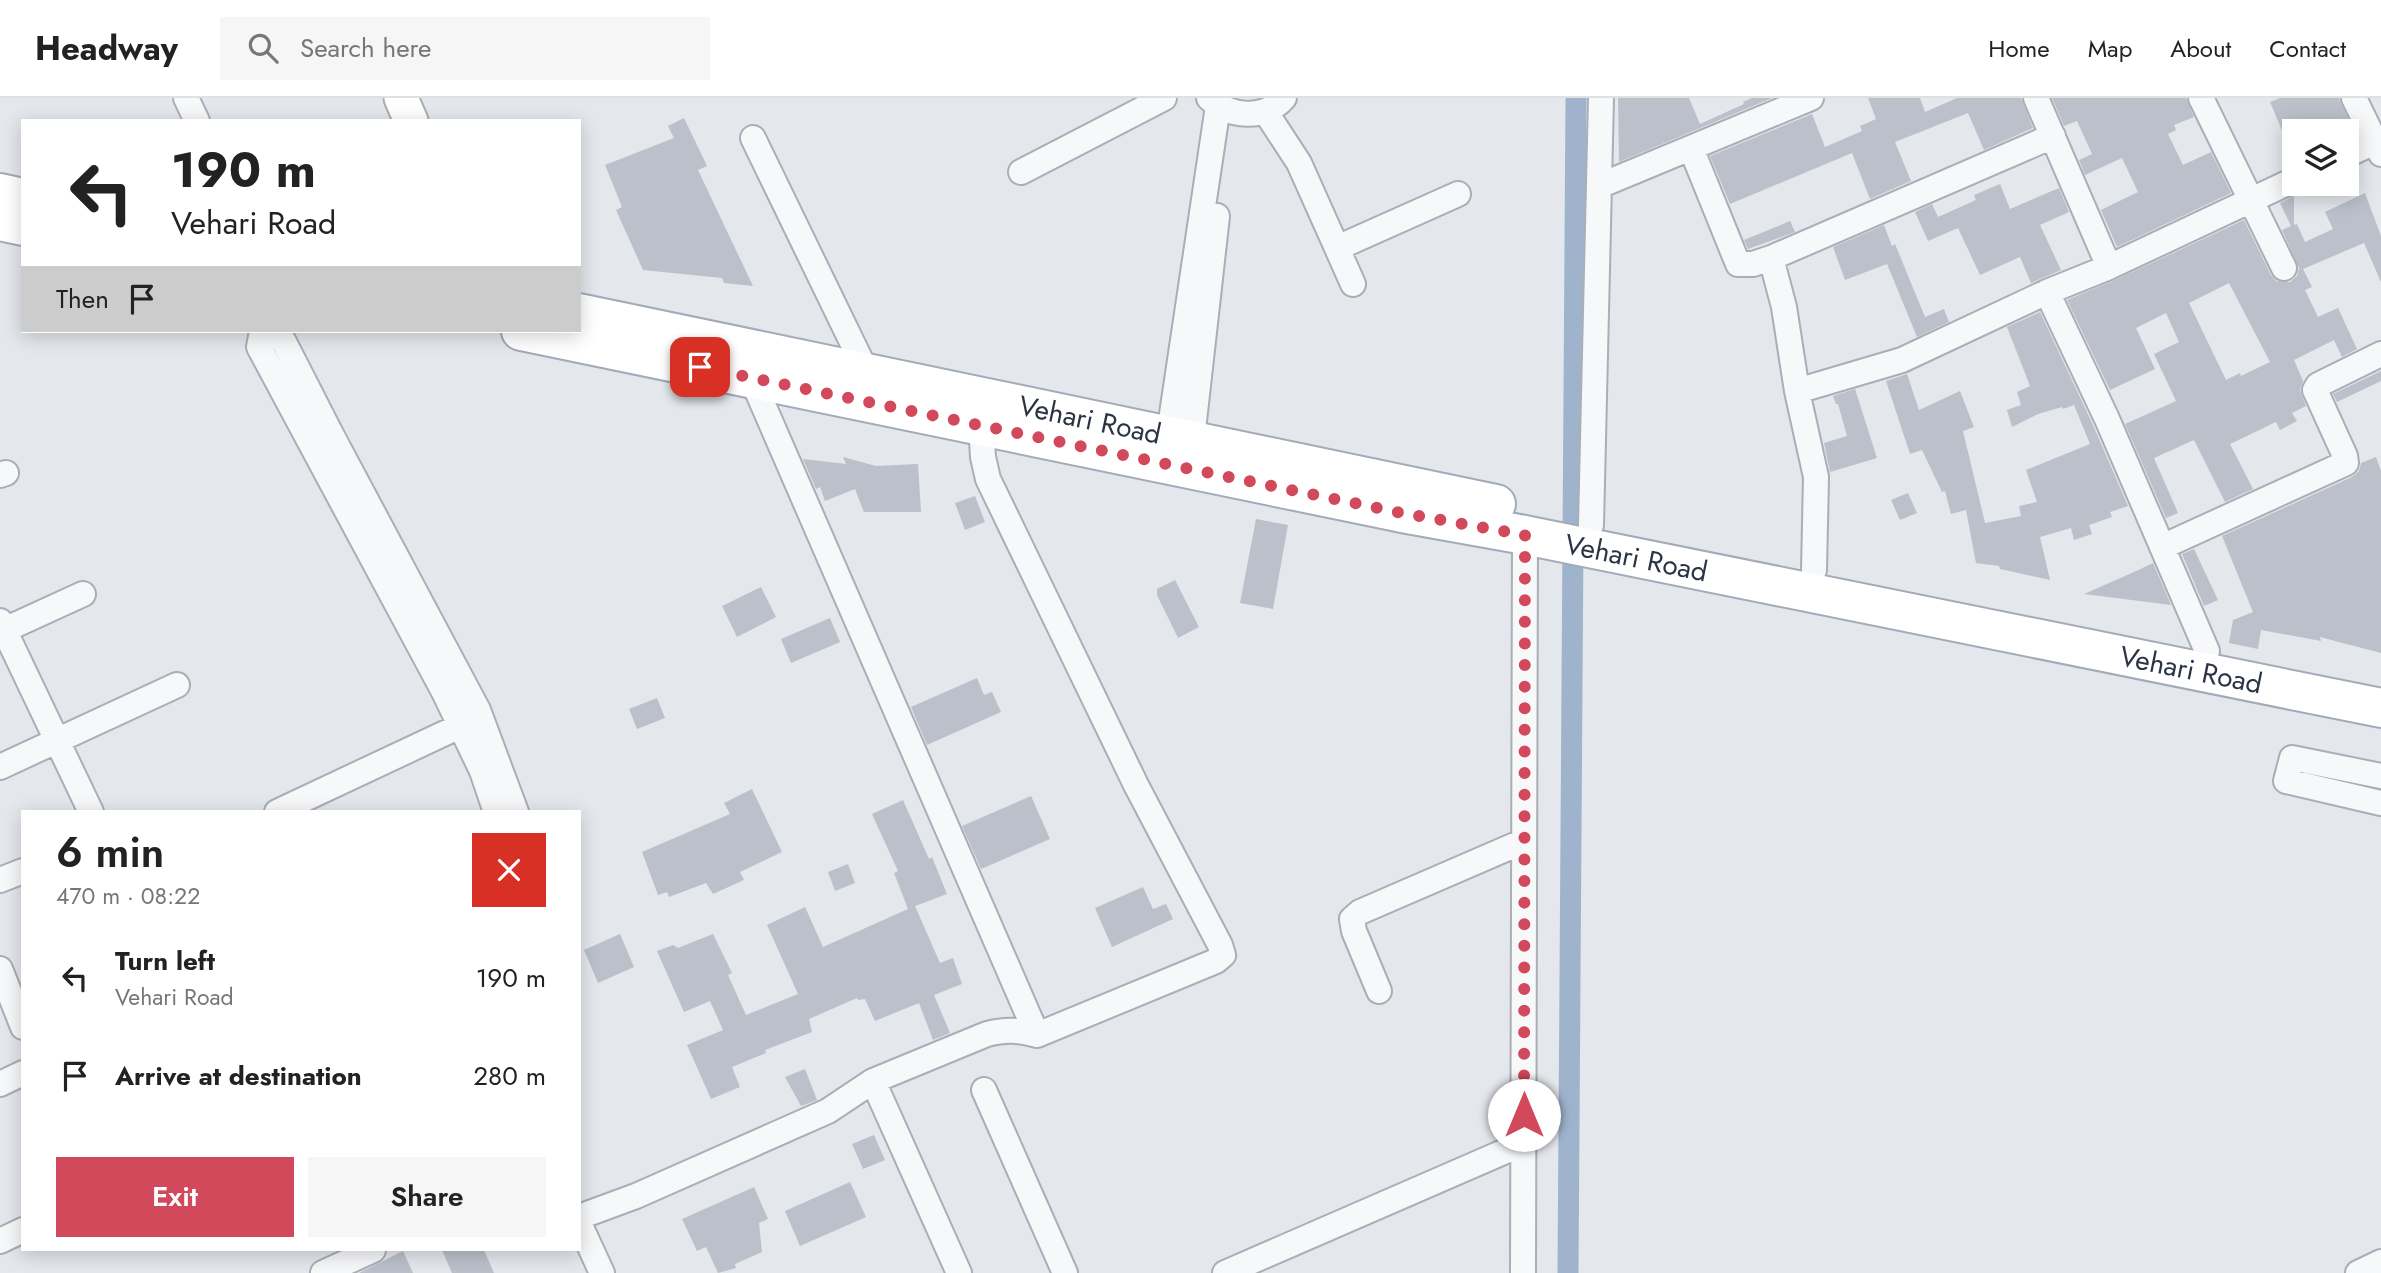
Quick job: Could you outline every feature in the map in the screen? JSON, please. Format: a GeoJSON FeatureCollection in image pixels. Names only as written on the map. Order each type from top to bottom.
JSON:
{"type":"FeatureCollection","features":[{"type":"Feature","properties":{"kind":"main road"},"geometry":{"type":"LineString","coordinates":[[401,98],[410,119]]}},
{"type":"Feature","properties":{"kind":"main road"},"geometry":{"type":"LineString","coordinates":[[0,193],[21,198]]}},
{"type":"Feature","properties":{"kind":"main road"},"geometry":{"type":"LineString","coordinates":[[0,221],[21,226]]}},
{"type":"Feature","properties":{"kind":"main road","name":"Vehari Road"},"geometry":{"type":"LineString","coordinates":[[581,313],[2381,685]]}},
{"type":"Feature","properties":{"kind":"main road","name":"Vehari Road"},"geometry":{"type":"LineString","coordinates":[[531,333],[1402,513],[2381,708]]}},
{"type":"Feature","properties":{"kind":"street"},"geometry":{"type":"LineString","coordinates":[[186,98],[196,119]]}},
{"type":"Feature","properties":{"kind":"street"},"geometry":{"type":"LineString","coordinates":[[1021,173],[1164,98]]}},
{"type":"Feature","properties":{"kind":"street"},"geometry":{"type":"LineString","coordinates":[[1591,524],[1601,98]]}},
{"type":"Feature","properties":{"kind":"street"},"geometry":{"type":"LineString","coordinates":[[1599,186],[1811,98]]}},
{"type":"Feature","properties":{"kind":"street"},"geometry":{"type":"LineString","coordinates":[[2036,98],[2109,267]]}},
{"type":"Feature","properties":{"kind":"street"},"geometry":{"type":"LineString","coordinates":[[2201,98],[2284,268]]}},
{"type":"Feature","properties":{"kind":"street"},"geometry":{"type":"LineString","coordinates":[[2354,98],[2379,145],[2359,151]]}},
{"type":"Feature","properties":{"kind":"street"},"geometry":{"type":"LineString","coordinates":[[1181,437],[1218,105],[1249,114],[1275,104],[1353,284]]}},
{"type":"Feature","properties":{"kind":"street"},"geometry":{"type":"LineString","coordinates":[[1691,148],[1738,264],[1753,264],[2053,136]]}},
{"type":"Feature","properties":{"kind":"street"},"geometry":{"type":"LineString","coordinates":[[752,138],[867,373]]}},
{"type":"Feature","properties":{"kind":"street"},"geometry":{"type":"LineString","coordinates":[[1797,391],[1902,360],[2282,186]]}},
{"type":"Feature","properties":{"kind":"street"},"geometry":{"type":"LineString","coordinates":[[1337,248],[1458,194]]}},
{"type":"Feature","properties":{"kind":"street"},"geometry":{"type":"LineString","coordinates":[[1771,258],[1784,307],[1797,391],[1816,477],[1814,569]]}},
{"type":"Feature","properties":{"kind":"street"},"geometry":{"type":"LineString","coordinates":[[2047,292],[2107,419],[2207,651]]}},
{"type":"Feature","properties":{"kind":"street"},"geometry":{"type":"LineString","coordinates":[[262,333],[259,347],[460,726],[482,771],[495,810]]}},
{"type":"Feature","properties":{"kind":"street"},"geometry":{"type":"LineString","coordinates":[[273,333],[283,340],[478,710],[515,810]]}},
{"type":"Feature","properties":{"kind":"street"},"geometry":{"type":"LineString","coordinates":[[2162,547],[2346,463],[2315,390],[2318,384],[2381,354]]}},
{"type":"Feature","properties":{"kind":"street"},"geometry":{"type":"LineString","coordinates":[[751,377],[1037,1035]]}},
{"type":"Feature","properties":{"kind":"street"},"geometry":{"type":"LineString","coordinates":[[581,1216],[636,1196],[828,1111],[873,1081],[987,1034],[1013,1030],[1037,1035],[1216,961],[1223,955],[1136,785],[988,479],[983,457],[981,424]]}},
{"type":"Feature","properties":{"kind":"street"},"geometry":{"type":"LineString","coordinates":[[1523,1273],[1527,536]]}},
{"type":"Feature","properties":{"kind":"street"},"geometry":{"type":"LineString","coordinates":[[83,594],[1,628],[90,810]]}},
{"type":"Feature","properties":{"kind":"street"},"geometry":{"type":"LineString","coordinates":[[0,766],[177,685]]}},
{"type":"Feature","properties":{"kind":"street"},"geometry":{"type":"LineString","coordinates":[[281,810],[460,726]]}},
{"type":"Feature","properties":{"kind":"street"},"geometry":{"type":"LineString","coordinates":[[2381,776],[2292,758],[2286,781],[2381,803]]}},
{"type":"Feature","properties":{"kind":"street"},"geometry":{"type":"LineString","coordinates":[[1378,991],[1354,931],[1352,919],[1360,912],[1524,841]]}},
{"type":"Feature","properties":{"kind":"street"},"geometry":{"type":"LineString","coordinates":[[0,880],[21,871]]}},
{"type":"Feature","properties":{"kind":"street"},"geometry":{"type":"LineString","coordinates":[[0,969],[21,1022]]}},
{"type":"Feature","properties":{"kind":"street"},"geometry":{"type":"LineString","coordinates":[[0,1084],[21,1074]]}},
{"type":"Feature","properties":{"kind":"street"},"geometry":{"type":"LineString","coordinates":[[873,1081],[959,1273]]}},
{"type":"Feature","properties":{"kind":"street"},"geometry":{"type":"LineString","coordinates":[[984,1090],[1061,1272]]}},
{"type":"Feature","properties":{"kind":"street"},"geometry":{"type":"LineString","coordinates":[[1225,1273],[1524,1143]]}},
{"type":"Feature","properties":{"kind":"street"},"geometry":{"type":"LineString","coordinates":[[581,1227],[602,1273]]}},
{"type":"Feature","properties":{"kind":"street"},"geometry":{"type":"LineString","coordinates":[[0,1241],[21,1231]]}},
{"type":"Feature","properties":{"kind":"street"},"geometry":{"type":"LineString","coordinates":[[323,1273],[371,1251]]}},
{"type":"Feature","properties":{"kind":"street"},"geometry":{"type":"LineString","coordinates":[[573,1251],[584,1273]]}},
{"type":"Feature","properties":{"kind":"building"},"geometry":{"type":"Polygon","coordinates":[[[1618,98],[1689,98],[1700,124],[1752,98],[1772,98],[1619,162],[1618,98]]]}},
{"type":"Feature","properties":{"kind":"building"},"geometry":{"type":"Polygon","coordinates":[[[1868,98],[1920,98],[1925,112],[1957,98],[2021,98],[2033,128],[1984,150],[1968,113],[1895,142],[1911,181],[1870,199],[1852,153],[1730,204],[1710,156],[1812,114],[1825,147],[1862,131],[1860,126],[1876,119],[1868,98]]]}},
{"type":"Feature","properties":{"kind":"building"},"geometry":{"type":"Polygon","coordinates":[[[2052,98],[2186,98],[2194,117],[2174,125],[2176,130],[2168,134],[2183,165],[2211,152],[2231,193],[2117,247],[2101,210],[2138,192],[2122,158],[2085,175],[2079,160],[2092,154],[2077,121],[2064,126],[2052,98]]]}},
{"type":"Feature","properties":{"kind":"building"},"geometry":{"type":"Polygon","coordinates":[[[2280,98],[2339,98],[2349,119],[2282,119],[2282,130],[2270,102],[2280,98]]]}},
{"type":"Feature","properties":{"kind":"building"},"geometry":{"type":"Polygon","coordinates":[[[684,118],[707,166],[698,170],[753,286],[724,283],[722,278],[643,270],[616,210],[622,207],[605,165],[674,138],[668,126],[684,118]]]}},
{"type":"Feature","properties":{"kind":"building"},"geometry":{"type":"Polygon","coordinates":[[[2000,184],[2010,209],[2059,188],[2069,212],[2040,225],[2061,270],[2031,283],[2020,257],[1980,275],[1958,228],[1928,241],[1915,212],[1932,204],[1938,217],[1976,200],[1974,195],[2000,184]]]}},
{"type":"Feature","properties":{"kind":"building"},"geometry":{"type":"Polygon","coordinates":[[[2365,193],[2381,236],[2381,282],[2364,243],[2303,269],[2312,287],[2305,290],[2318,317],[2338,308],[2357,349],[2342,357],[2334,340],[2294,360],[2303,381],[2300,390],[2306,406],[2292,413],[2297,421],[2280,430],[2276,422],[2230,444],[2253,489],[2225,502],[2194,440],[2154,458],[2178,513],[2166,518],[2125,424],[2176,401],[2154,354],[2179,342],[2166,313],[2136,328],[2155,369],[2110,390],[2067,300],[2244,220],[2271,275],[2276,281],[2290,282],[2297,276],[2299,268],[2282,230],[2291,226],[2280,203],[2294,196],[2294,225],[2297,224],[2305,242],[2333,229],[2325,212],[2365,193]],[[2229,283],[2189,303],[2226,380],[2240,373],[2241,376],[2270,362],[2229,283]]]}},
{"type":"Feature","properties":{"kind":"building"},"geometry":{"type":"Polygon","coordinates":[[[1790,221],[1795,232],[1748,249],[1744,240],[1790,221]]]}},
{"type":"Feature","properties":{"kind":"building"},"geometry":{"type":"Polygon","coordinates":[[[1884,225],[1892,246],[1895,244],[1925,317],[1944,309],[1949,322],[1917,337],[1887,264],[1845,280],[1833,247],[1884,225]]]}},
{"type":"Feature","properties":{"kind":"building"},"geometry":{"type":"Polygon","coordinates":[[[2040,312],[2128,506],[2110,512],[2112,517],[2089,525],[2092,534],[2074,540],[2071,528],[2040,537],[2050,580],[2000,569],[1999,566],[1976,563],[1966,510],[1951,514],[1945,491],[1942,492],[1922,450],[1910,454],[1886,381],[1907,374],[1919,410],[1960,391],[1974,427],[1963,431],[1985,523],[2021,516],[2019,506],[2037,502],[2026,470],[2090,444],[2074,405],[2038,414],[2012,427],[2007,410],[2021,405],[2017,392],[2030,386],[2007,327],[2040,312]]]}},
{"type":"Feature","properties":{"kind":"building"},"geometry":{"type":"Polygon","coordinates":[[[2381,371],[2381,381],[2337,402],[2333,394],[2381,371]]]}},
{"type":"Feature","properties":{"kind":"building"},"geometry":{"type":"Polygon","coordinates":[[[1855,389],[1877,458],[1830,472],[1824,443],[1847,436],[1833,396],[1855,389]]]}},
{"type":"Feature","properties":{"kind":"building"},"geometry":{"type":"Polygon","coordinates":[[[843,457],[876,466],[918,464],[921,512],[864,512],[855,489],[825,501],[820,487],[816,489],[803,459],[846,464],[843,457]]]}},
{"type":"Feature","properties":{"kind":"building"},"geometry":{"type":"Polygon","coordinates":[[[2376,457],[2381,471],[2381,653],[2320,637],[2321,641],[2261,630],[2258,649],[2229,643],[2233,620],[2253,612],[2222,536],[2352,477],[2359,471],[2361,463],[2376,457]]]}},
{"type":"Feature","properties":{"kind":"building"},"geometry":{"type":"Polygon","coordinates":[[[1908,493],[1917,513],[1900,520],[1891,500],[1908,493]]]}},
{"type":"Feature","properties":{"kind":"building"},"geometry":{"type":"Polygon","coordinates":[[[975,496],[985,522],[965,530],[955,503],[975,496]]]}},
{"type":"Feature","properties":{"kind":"building"},"geometry":{"type":"Polygon","coordinates":[[[1256,519],[1288,525],[1273,609],[1240,603],[1256,519]]]}},
{"type":"Feature","properties":{"kind":"building"},"geometry":{"type":"Polygon","coordinates":[[[2194,549],[2218,600],[2204,606],[2182,554],[2194,549]]]}},
{"type":"Feature","properties":{"kind":"building"},"geometry":{"type":"Polygon","coordinates":[[[2153,563],[2171,605],[2084,594],[2134,572],[2153,563]]]}},
{"type":"Feature","properties":{"kind":"building"},"geometry":{"type":"Polygon","coordinates":[[[1175,580],[1199,627],[1178,638],[1157,595],[1157,589],[1175,580]]]}},
{"type":"Feature","properties":{"kind":"building"},"geometry":{"type":"Polygon","coordinates":[[[761,587],[776,617],[737,637],[722,606],[761,587]]]}},
{"type":"Feature","properties":{"kind":"building"},"geometry":{"type":"Polygon","coordinates":[[[830,618],[840,642],[791,663],[781,639],[830,618]]]}},
{"type":"Feature","properties":{"kind":"building"},"geometry":{"type":"Polygon","coordinates":[[[977,678],[984,695],[992,692],[1001,712],[927,745],[911,707],[977,678]]]}},
{"type":"Feature","properties":{"kind":"building"},"geometry":{"type":"Polygon","coordinates":[[[657,698],[665,718],[637,729],[629,709],[657,698]]]}},
{"type":"Feature","properties":{"kind":"building"},"geometry":{"type":"Polygon","coordinates":[[[752,789],[782,852],[740,872],[744,880],[713,894],[706,883],[669,897],[667,892],[658,895],[642,852],[730,814],[724,803],[752,789]]]}},
{"type":"Feature","properties":{"kind":"building"},"geometry":{"type":"Polygon","coordinates":[[[1031,796],[1050,839],[981,869],[962,826],[1031,796]]]}},
{"type":"Feature","properties":{"kind":"building"},"geometry":{"type":"Polygon","coordinates":[[[903,800],[929,859],[932,857],[947,894],[915,906],[940,963],[953,958],[962,984],[934,995],[950,1033],[933,1040],[919,1003],[875,1021],[865,999],[857,998],[809,1019],[812,1032],[765,1050],[766,1053],[732,1067],[740,1087],[711,1099],[687,1045],[723,1030],[710,1001],[684,1012],[657,951],[673,945],[678,948],[713,934],[732,973],[728,975],[746,1015],[798,994],[767,925],[805,907],[823,947],[908,909],[894,873],[898,871],[872,814],[903,800]]]}},
{"type":"Feature","properties":{"kind":"building"},"geometry":{"type":"Polygon","coordinates":[[[848,864],[855,883],[835,891],[828,872],[848,864]]]}},
{"type":"Feature","properties":{"kind":"building"},"geometry":{"type":"Polygon","coordinates":[[[1143,887],[1153,909],[1166,904],[1173,919],[1112,947],[1095,908],[1143,887]]]}},
{"type":"Feature","properties":{"kind":"building"},"geometry":{"type":"Polygon","coordinates":[[[620,934],[634,967],[598,983],[584,950],[620,934]]]}},
{"type":"Feature","properties":{"kind":"building"},"geometry":{"type":"Polygon","coordinates":[[[805,1069],[817,1100],[801,1106],[785,1077],[805,1069]]]}},
{"type":"Feature","properties":{"kind":"building"},"geometry":{"type":"Polygon","coordinates":[[[874,1135],[885,1160],[863,1169],[852,1144],[874,1135]]]}},
{"type":"Feature","properties":{"kind":"building"},"geometry":{"type":"Polygon","coordinates":[[[850,1182],[866,1217],[800,1246],[785,1211],[850,1182]]]}},
{"type":"Feature","properties":{"kind":"building"},"geometry":{"type":"Polygon","coordinates":[[[754,1187],[768,1219],[759,1223],[762,1252],[735,1264],[736,1268],[718,1273],[706,1247],[697,1251],[682,1219],[754,1187]]]}},
{"type":"Feature","properties":{"kind":"building"},"geometry":{"type":"Polygon","coordinates":[[[403,1251],[413,1273],[359,1273],[403,1251]]]}},
{"type":"Feature","properties":{"kind":"building"},"geometry":{"type":"Polygon","coordinates":[[[442,1251],[484,1251],[494,1273],[452,1273],[442,1251]]]}},
{"type":"Feature","properties":{"kind":"waterway"},"geometry":{"type":"LineString","coordinates":[[1568,1273],[1576,98]]}},
{"type":"Feature","properties":{"kind":"route"},"geometry":{"type":"LineString","coordinates":[[700,367],[1402,513],[1525,535],[1524,1115]]}}]}
